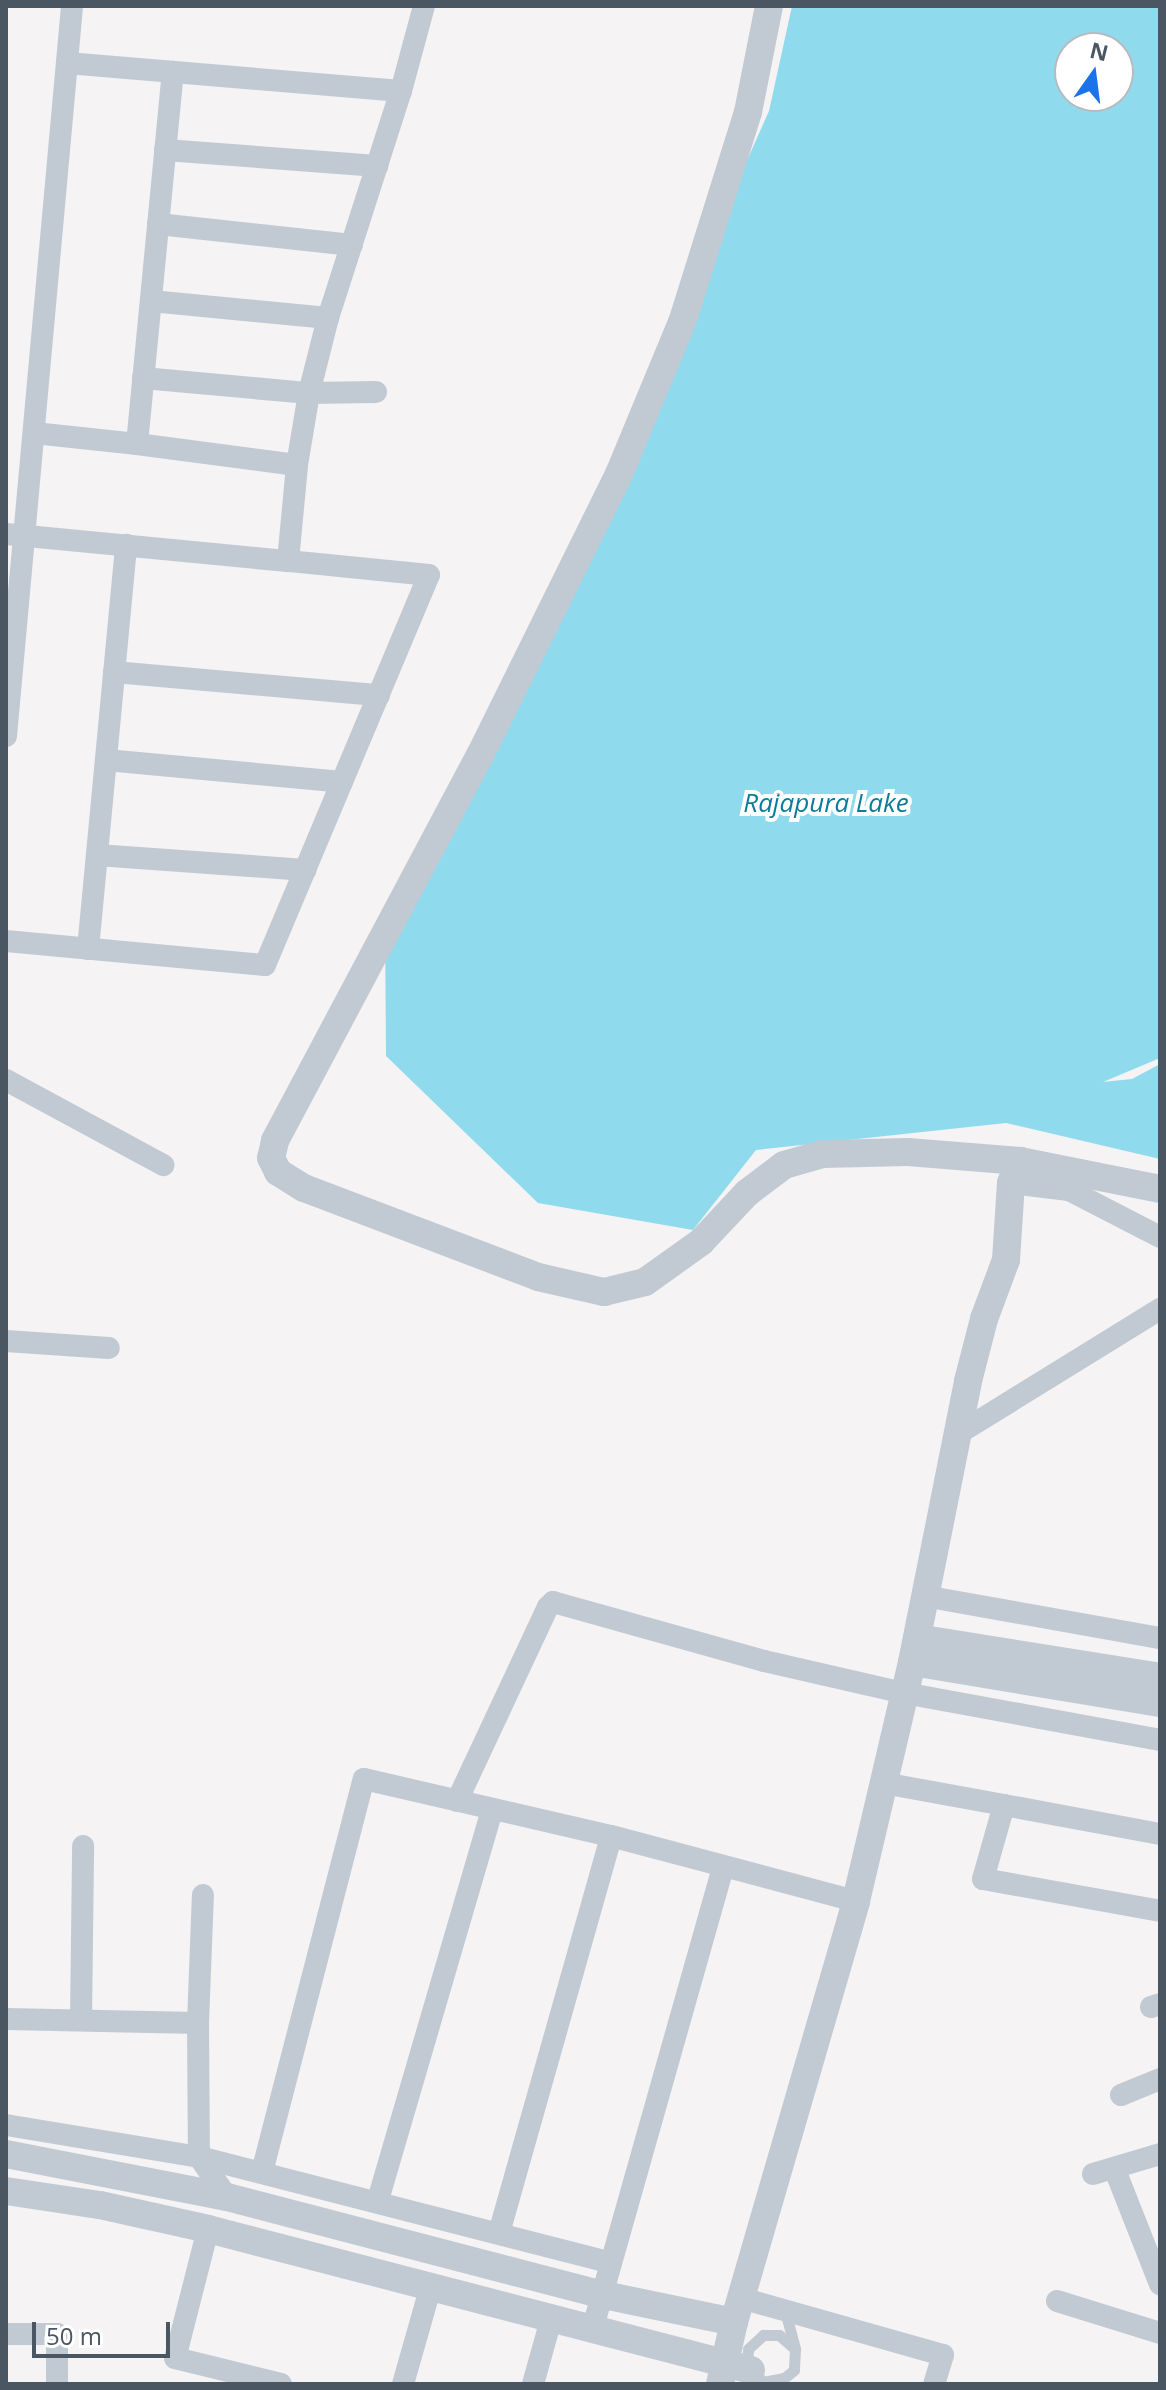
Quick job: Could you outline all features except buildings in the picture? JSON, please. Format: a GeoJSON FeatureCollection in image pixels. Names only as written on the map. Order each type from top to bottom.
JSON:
{"type":"FeatureCollection","features":[{"type":"Feature","properties":{"kind":"street"},"geometry":{"type":"LineString","coordinates":[[6,736],[15,535],[34,433],[72,6]]}},
{"type":"Feature","properties":{"kind":"street"},"geometry":{"type":"LineString","coordinates":[[288,561],[297,465],[309,393],[328,318],[401,91],[424,6]]}},
{"type":"Feature","properties":{"kind":"street"},"geometry":{"type":"LineString","coordinates":[[769,6],[748,112],[682,322],[619,474],[480,755],[275,1141],[271,1158],[278,1172],[304,1188],[538,1277],[604,1292],[645,1282],[701,1242],[747,1193],[784,1165],[823,1154],[908,1152],[1016,1172],[1160,1189]]}},
{"type":"Feature","properties":{"kind":"street"},"geometry":{"type":"LineString","coordinates":[[67,63],[401,91]]}},
{"type":"Feature","properties":{"kind":"street"},"geometry":{"type":"LineString","coordinates":[[137,444],[173,72]]}},
{"type":"Feature","properties":{"kind":"street"},"geometry":{"type":"LineString","coordinates":[[165,150],[377,166]]}},
{"type":"Feature","properties":{"kind":"street"},"geometry":{"type":"LineString","coordinates":[[158,224],[352,245]]}},
{"type":"Feature","properties":{"kind":"street"},"geometry":{"type":"LineString","coordinates":[[151,301],[328,318]]}},
{"type":"Feature","properties":{"kind":"street"},"geometry":{"type":"LineString","coordinates":[[143,378],[309,393],[376,392]]}},
{"type":"Feature","properties":{"kind":"street"},"geometry":{"type":"LineString","coordinates":[[34,433],[297,465]]}},
{"type":"Feature","properties":{"kind":"street"},"geometry":{"type":"LineString","coordinates":[[6,941],[265,965],[429,575],[15,535]]}},
{"type":"Feature","properties":{"kind":"street"},"geometry":{"type":"LineString","coordinates":[[88,949],[126,545]]}},
{"type":"Feature","properties":{"kind":"street"},"geometry":{"type":"LineString","coordinates":[[114,672],[379,695]]}},
{"type":"Feature","properties":{"kind":"street"},"geometry":{"type":"LineString","coordinates":[[106,760],[342,782]]}},
{"type":"Feature","properties":{"kind":"street"},"geometry":{"type":"LineString","coordinates":[[97,855],[305,870]]}},
{"type":"Feature","properties":{"kind":"street"},"geometry":{"type":"LineString","coordinates":[[6,1080],[163,1165]]}},
{"type":"Feature","properties":{"kind":"street"},"geometry":{"type":"LineString","coordinates":[[1016,1172],[1069,1190],[1160,1237]]}},
{"type":"Feature","properties":{"kind":"street"},"geometry":{"type":"LineString","coordinates":[[6,2191],[100,2205],[208,2229],[593,2327],[732,2372],[738,2310],[856,1901],[914,1650],[956,1435],[984,1319],[1006,1260],[1016,1172]]}},
{"type":"Feature","properties":{"kind":"street"},"geometry":{"type":"LineString","coordinates":[[956,1435],[1160,1309]]}},
{"type":"Feature","properties":{"kind":"street"},"geometry":{"type":"LineString","coordinates":[[6,1341],[109,1348]]}},
{"type":"Feature","properties":{"kind":"street"},"geometry":{"type":"LineString","coordinates":[[924,1596],[1160,1638]]}},
{"type":"Feature","properties":{"kind":"street"},"geometry":{"type":"LineString","coordinates":[[457,1801],[553,1602],[764,1661],[904,1693],[1160,1740]]}},
{"type":"Feature","properties":{"kind":"street"},"geometry":{"type":"LineString","coordinates":[[914,1650],[1160,1677]]}},
{"type":"Feature","properties":{"kind":"street"},"geometry":{"type":"LineString","coordinates":[[914,1650],[1160,1703]]}},
{"type":"Feature","properties":{"kind":"street"},"geometry":{"type":"LineString","coordinates":[[262,2172],[364,1779],[611,1836],[856,1901]]}},
{"type":"Feature","properties":{"kind":"street"},"geometry":{"type":"LineString","coordinates":[[883,1783],[1160,1834]]}},
{"type":"Feature","properties":{"kind":"street"},"geometry":{"type":"LineString","coordinates":[[1004,1805],[983,1879],[1160,1911]]}},
{"type":"Feature","properties":{"kind":"street"},"geometry":{"type":"LineString","coordinates":[[378,2200],[492,1809]]}},
{"type":"Feature","properties":{"kind":"street"},"geometry":{"type":"LineString","coordinates":[[499,2233],[611,1836]]}},
{"type":"Feature","properties":{"kind":"street"},"geometry":{"type":"LineString","coordinates":[[81,2020],[83,1846]]}},
{"type":"Feature","properties":{"kind":"street"},"geometry":{"type":"LineString","coordinates":[[593,2327],[599,2294],[723,1868]]}},
{"type":"Feature","properties":{"kind":"street"},"geometry":{"type":"LineString","coordinates":[[203,1895],[198,2023],[199,2157],[227,2197]]}},
{"type":"Feature","properties":{"kind":"street"},"geometry":{"type":"LineString","coordinates":[[6,2019],[198,2023]]}},
{"type":"Feature","properties":{"kind":"street"},"geometry":{"type":"LineString","coordinates":[[1121,2095],[1160,2079]]}},
{"type":"Feature","properties":{"kind":"street"},"geometry":{"type":"LineString","coordinates":[[6,2125],[199,2157],[378,2200],[609,2262]]}},
{"type":"Feature","properties":{"kind":"street"},"geometry":{"type":"LineString","coordinates":[[6,2154],[227,2197],[599,2294],[738,2310],[785,2311],[943,2355],[934,2384]]}},
{"type":"Feature","properties":{"kind":"street"},"geometry":{"type":"LineString","coordinates":[[1160,2154],[1104,2172],[1160,2284]]}},
{"type":"Feature","properties":{"kind":"street"},"geometry":{"type":"LineString","coordinates":[[163,2183],[199,2157]]}},
{"type":"Feature","properties":{"kind":"street"},"geometry":{"type":"LineString","coordinates":[[208,2229],[175,2358],[280,2384]]}},
{"type":"Feature","properties":{"kind":"street"},"geometry":{"type":"LineString","coordinates":[[403,2384],[431,2286]]}},
{"type":"Feature","properties":{"kind":"street"},"geometry":{"type":"LineString","coordinates":[[1057,2301],[1160,2333]]}},
{"type":"Feature","properties":{"kind":"street"},"geometry":{"type":"LineString","coordinates":[[533,2384],[552,2316]]}},
{"type":"Feature","properties":{"kind":"street"},"geometry":{"type":"LineString","coordinates":[[6,2334],[57,2334],[57,2384]]}},
{"type":"Feature","properties":{"kind":"lane"},"geometry":{"type":"LineString","coordinates":[[785,2311],[795,2349],[794,2370],[784,2378],[763,2382],[732,2372],[757,2338],[779,2335],[795,2349]]}},
{"type":"Feature","properties":{"kind":"water","name":"Rajapura Lake"},"geometry":{"type":"Polygon","coordinates":[[[792,6],[1160,6],[1160,1058],[1103,1082],[1132,1079],[1160,1064],[1160,1159],[1006,1123],[756,1150],[693,1230],[538,1203],[386,1056],[385,919],[513,687],[769,111],[792,6]]]}}]}
